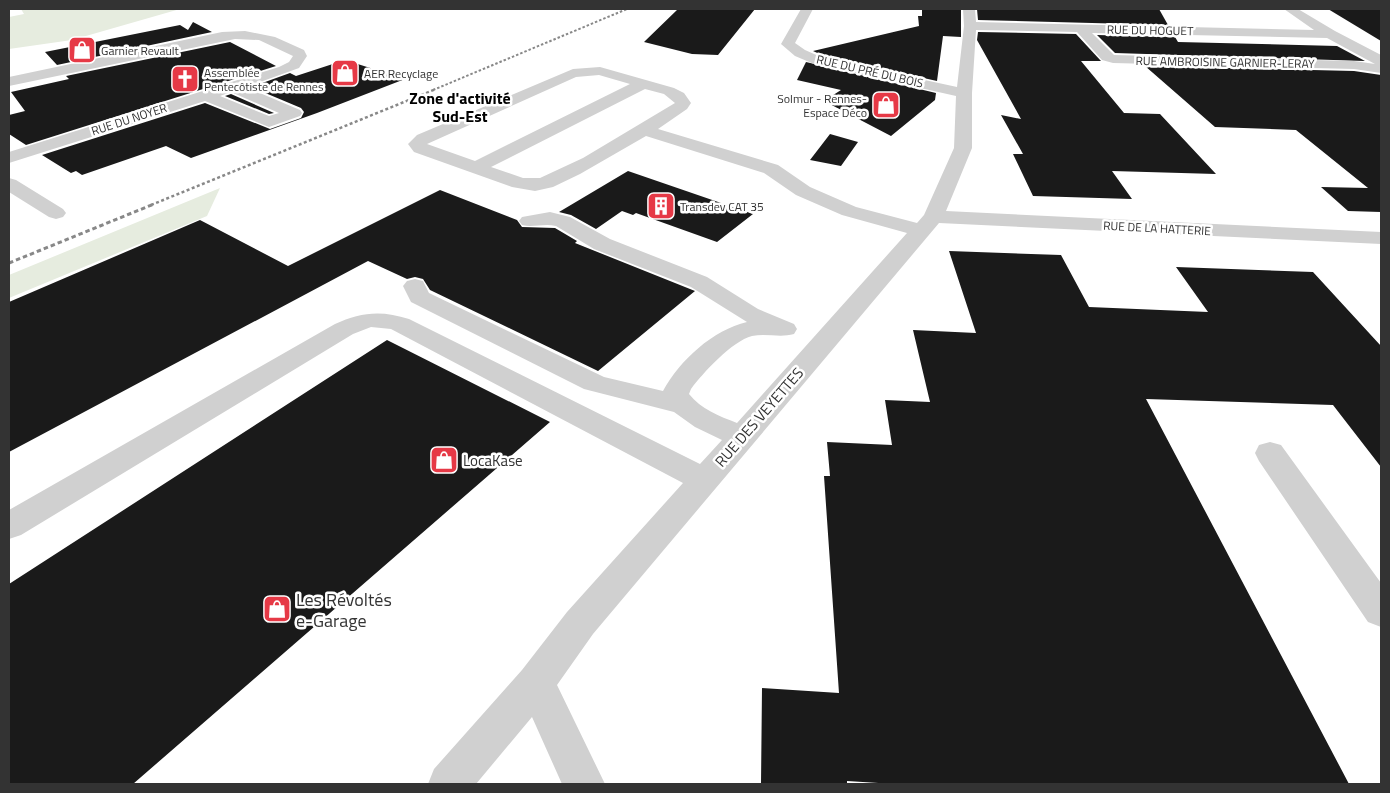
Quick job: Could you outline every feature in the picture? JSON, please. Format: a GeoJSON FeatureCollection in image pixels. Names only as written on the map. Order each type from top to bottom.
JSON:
{"type":"FeatureCollection","features":[{"type":"Feature","properties":{"kind":"street","name":"RUE DU PRÉ DU BOIS"},"geometry":{"type":"LineString","coordinates":[[807,9],[788,44],[800,53],[819,60],[964,93]]}},
{"type":"Feature","properties":{"kind":"street"},"geometry":{"type":"LineString","coordinates":[[1290,9],[1330,34],[1381,61]]}},
{"type":"Feature","properties":{"kind":"street","name":"RUE DES VEYETTES"},"geometry":{"type":"LineString","coordinates":[[462,777],[536,683],[580,623],[928,224],[963,148],[964,93],[969,17]]}},
{"type":"Feature","properties":{"kind":"street","name":"RUE DU HOGUET"},"geometry":{"type":"LineString","coordinates":[[969,17],[1081,29],[1330,34]]}},
{"type":"Feature","properties":{"kind":"street","name":"RUE AMBROISINE GARNIER-LERAY"},"geometry":{"type":"LineString","coordinates":[[1081,29],[1107,57],[1113,59],[1354,65],[1381,69]]}},
{"type":"Feature","properties":{"kind":"street"},"geometry":{"type":"LineString","coordinates":[[1228,32],[1273,63]]}},
{"type":"Feature","properties":{"kind":"street","name":"RUE DU NOYER"},"geometry":{"type":"LineString","coordinates":[[9,82],[76,71],[147,52],[222,36],[251,34],[264,36],[299,53],[298,61],[284,70],[9,158]]}},
{"type":"Feature","properties":{"kind":"street"},"geometry":{"type":"LineString","coordinates":[[130,72],[126,68],[153,58],[147,52]]}},
{"type":"Feature","properties":{"kind":"street"},"geometry":{"type":"LineString","coordinates":[[600,71],[669,91],[678,96],[684,103],[644,130],[565,174],[550,181],[534,185],[519,183],[475,168],[420,148],[417,144],[424,139],[573,73],[600,71]]}},
{"type":"Feature","properties":{"kind":"street"},"geometry":{"type":"LineString","coordinates":[[475,168],[643,84]]}},
{"type":"Feature","properties":{"kind":"street"},"geometry":{"type":"LineString","coordinates":[[205,95],[270,122],[294,113],[231,86]]}},
{"type":"Feature","properties":{"kind":"street","name":"RUE DE LA HATTERIE"},"geometry":{"type":"LineString","coordinates":[[644,130],[771,169],[807,193],[862,216],[928,224],[1381,238]]}},
{"type":"Feature","properties":{"kind":"street"},"geometry":{"type":"LineString","coordinates":[[9,184],[56,213]]}},
{"type":"Feature","properties":{"kind":"street"},"geometry":{"type":"LineString","coordinates":[[529,221],[550,218],[562,221],[602,244],[699,282],[749,314],[824,343]]}},
{"type":"Feature","properties":{"kind":"street"},"geometry":{"type":"LineString","coordinates":[[415,286],[419,297],[594,382],[608,388],[647,394],[681,405],[693,414],[742,437]]}},
{"type":"Feature","properties":{"kind":"street"},"geometry":{"type":"LineString","coordinates":[[9,526],[344,330],[363,321],[373,319],[383,319],[400,324],[704,480]]}},
{"type":"Feature","properties":{"kind":"street"},"geometry":{"type":"LineString","coordinates":[[681,405],[675,395],[680,384],[725,340],[735,333],[754,329],[785,329]]}},
{"type":"Feature","properties":{"kind":"street"},"geometry":{"type":"LineString","coordinates":[[1270,453],[1381,611]]}},
{"type":"Feature","properties":{"kind":"street"},"geometry":{"type":"LineString","coordinates":[[536,683],[584,784]]}},
{"type":"Feature","properties":{"kind":"shaded area"},"geometry":{"type":"Polygon","coordinates":[[[21,9],[180,9],[72,40],[9,49],[9,17],[24,14],[21,9]]]}},
{"type":"Feature","properties":{"kind":"shaded area"},"geometry":{"type":"Polygon","coordinates":[[[220,188],[207,216],[9,298],[9,275],[220,188]]]}},
{"type":"Feature","properties":{"kind":"building"},"geometry":{"type":"Polygon","coordinates":[[[678,9],[755,9],[718,55],[692,54],[644,42],[678,9]]]}},
{"type":"Feature","properties":{"kind":"building"},"geometry":{"type":"Polygon","coordinates":[[[922,9],[961,9],[961,37],[943,36],[937,81],[824,56],[813,51],[919,26],[918,16],[922,16],[922,9]]]}},
{"type":"Feature","properties":{"kind":"building"},"geometry":{"type":"Polygon","coordinates":[[[977,9],[1159,9],[1168,25],[978,20],[977,9]]]}},
{"type":"Feature","properties":{"kind":"building"},"geometry":{"type":"Polygon","coordinates":[[[1328,9],[1381,9],[1381,41],[1328,9]]]}},
{"type":"Feature","properties":{"kind":"building"},"geometry":{"type":"Polygon","coordinates":[[[193,22],[212,32],[57,65],[45,52],[180,25],[188,30],[193,22]]]}},
{"type":"Feature","properties":{"kind":"building"},"geometry":{"type":"Polygon","coordinates":[[[978,32],[1076,34],[1101,61],[1081,61],[1124,113],[1160,114],[1216,174],[1112,171],[1132,199],[1033,196],[1013,154],[1023,154],[1001,115],[1021,119],[977,40],[978,32]]]}},
{"type":"Feature","properties":{"kind":"building"},"geometry":{"type":"Polygon","coordinates":[[[1097,35],[1175,37],[1178,42],[1337,46],[1365,61],[1115,53],[1097,35]]]}},
{"type":"Feature","properties":{"kind":"building"},"geometry":{"type":"Polygon","coordinates":[[[230,42],[276,66],[26,145],[9,134],[9,115],[25,111],[11,92],[69,79],[66,76],[230,42]]]}},
{"type":"Feature","properties":{"kind":"building"},"geometry":{"type":"Polygon","coordinates":[[[345,60],[405,79],[317,113],[191,158],[166,146],[82,175],[76,171],[71,173],[42,155],[205,103],[270,129],[301,118],[304,112],[301,108],[251,87],[290,73],[296,76],[345,60]]]}},
{"type":"Feature","properties":{"kind":"building"},"geometry":{"type":"Polygon","coordinates":[[[806,62],[936,93],[935,100],[891,136],[824,101],[841,90],[797,80],[806,62]]]}},
{"type":"Feature","properties":{"kind":"building"},"geometry":{"type":"Polygon","coordinates":[[[1145,66],[1354,71],[1381,75],[1381,212],[1348,211],[1321,187],[1368,188],[1296,130],[1215,127],[1145,66]]]}},
{"type":"Feature","properties":{"kind":"building"},"geometry":{"type":"Polygon","coordinates":[[[231,94],[274,113],[269,114],[225,96],[231,94]]]}},
{"type":"Feature","properties":{"kind":"building"},"geometry":{"type":"Polygon","coordinates":[[[830,134],[858,142],[841,166],[810,160],[830,134]]]}},
{"type":"Feature","properties":{"kind":"building","name":"Transdev CAT 35"},"geometry":{"type":"Polygon","coordinates":[[[628,171],[753,214],[717,242],[636,213],[633,215],[622,211],[596,229],[571,215],[559,212],[628,171]]]}},
{"type":"Feature","properties":{"kind":"building"},"geometry":{"type":"Polygon","coordinates":[[[440,190],[517,220],[522,227],[555,228],[577,241],[575,243],[695,291],[598,371],[430,290],[423,279],[415,277],[407,279],[368,261],[9,452],[9,302],[200,220],[288,266],[440,190]]]}},
{"type":"Feature","properties":{"kind":"building"},"geometry":{"type":"Polygon","coordinates":[[[949,251],[1061,255],[1089,307],[1208,312],[1176,267],[1313,272],[1381,346],[1381,467],[1333,405],[1146,399],[1349,784],[894,784],[847,781],[847,784],[761,784],[762,688],[839,693],[824,476],[830,476],[827,442],[892,445],[885,400],[930,402],[913,330],[976,333],[949,251]]]}},
{"type":"Feature","properties":{"kind":"building"},"geometry":{"type":"Polygon","coordinates":[[[387,340],[550,422],[133,784],[9,784],[9,584],[387,340]]]}},
{"type":"Feature","properties":{"kind":"railway"},"geometry":{"type":"LineString","coordinates":[[433,90],[627,9]]}},
{"type":"Feature","properties":{"kind":"railway"},"geometry":{"type":"LineString","coordinates":[[151,205],[436,89]]}},
{"type":"Feature","properties":{"kind":"railway"},"geometry":{"type":"LineString","coordinates":[[9,263],[154,204]]}},
{"type":"Feature","properties":{"kind":"place","name":"Garnier Revault"},"geometry":{"type":"Point","coordinates":[82,50]}},
{"type":"Feature","properties":{"kind":"place","name":"AER Recyclage"},"geometry":{"type":"Point","coordinates":[345,73]}},
{"type":"Feature","properties":{"kind":"place","name":"Assemblée Pentecôtiste de Rennes"},"geometry":{"type":"Point","coordinates":[185,79]}},
{"type":"Feature","properties":{"kind":"place","name":"Solmur - Rennes- Espace Déco"},"geometry":{"type":"Point","coordinates":[886,105]}},
{"type":"Feature","properties":{"kind":"place","name":"Transdev CAT 35"},"geometry":{"type":"Point","coordinates":[661,206]}},
{"type":"Feature","properties":{"kind":"place","name":"LocaKase"},"geometry":{"type":"Point","coordinates":[444,460]}},
{"type":"Feature","properties":{"kind":"place","name":"Les Révoltés e-Garage"},"geometry":{"type":"Point","coordinates":[277,609]}},
{"type":"Feature","properties":{"kind":"district","name":"Zone d'activité Sud-Est"},"geometry":{"type":"Point","coordinates":[460,107]}}]}
